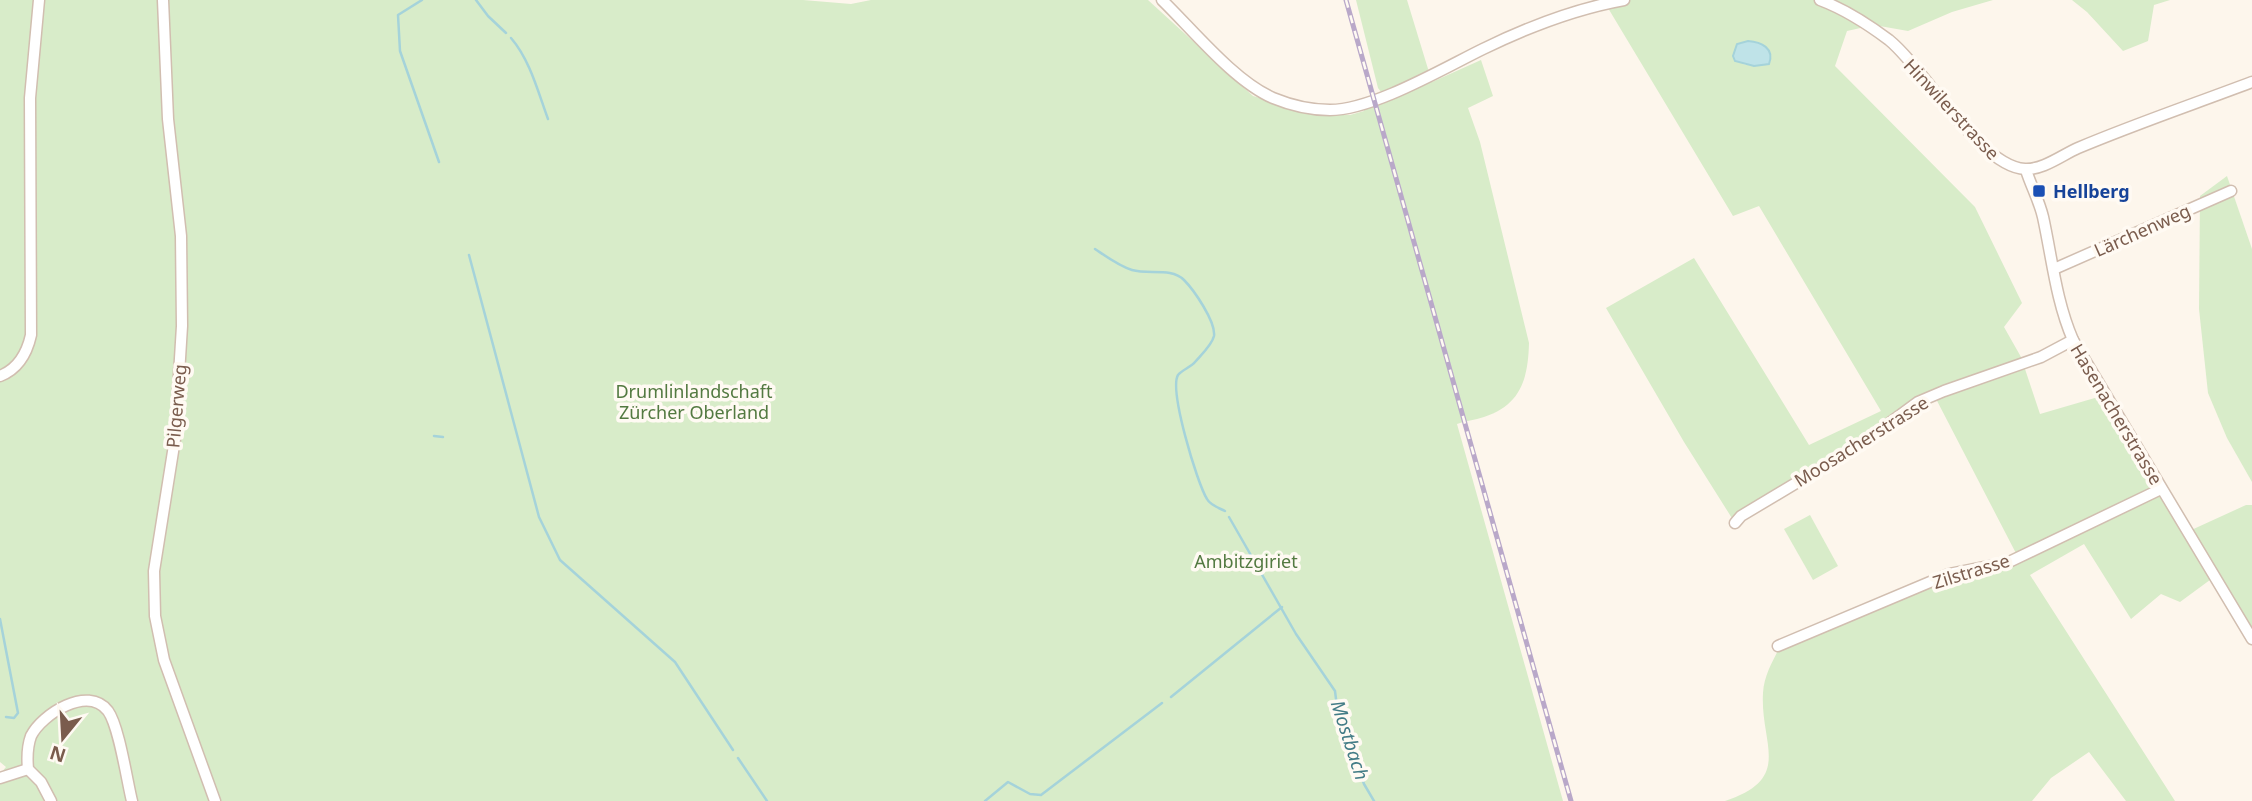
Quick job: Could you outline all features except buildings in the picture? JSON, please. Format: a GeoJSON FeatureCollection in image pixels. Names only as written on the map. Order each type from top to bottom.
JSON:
{"type":"FeatureCollection","features":[{"type":"Feature","properties":{"kind":"street"},"geometry":{"type":"LineString","coordinates":[[0,376],[9,372],[20,361],[31,335],[30,99],[39,0]]}},
{"type":"Feature","properties":{"kind":"street","name":"Pilgerweg"},"geometry":{"type":"LineString","coordinates":[[163,0],[168,119],[181,236],[182,326],[176,431],[154,571],[155,616],[164,660],[215,801]]}},
{"type":"Feature","properties":{"kind":"street"},"geometry":{"type":"LineString","coordinates":[[1162,0],[1245,81],[1273,97],[1298,106],[1331,110],[1374,100],[1541,23],[1572,12],[1623,0]]}},
{"type":"Feature","properties":{"kind":"street","name":"Hinwilerstrasse"},"geometry":{"type":"LineString","coordinates":[[1820,0],[1843,11],[1890,41],[1987,151],[2008,166],[2026,170]]}},
{"type":"Feature","properties":{"kind":"street"},"geometry":{"type":"LineString","coordinates":[[2026,170],[2252,82]]}},
{"type":"Feature","properties":{"kind":"street","name":"Hasenacherstrasse"},"geometry":{"type":"LineString","coordinates":[[2026,170],[2042,213],[2066,324],[2073,340],[2252,639]]}},
{"type":"Feature","properties":{"kind":"street","name":"Lärchenweg"},"geometry":{"type":"LineString","coordinates":[[2054,269],[2231,191]]}},
{"type":"Feature","properties":{"kind":"street","name":"Moosacherstrasse"},"geometry":{"type":"LineString","coordinates":[[1735,523],[1741,516],[1861,444],[1918,402],[2041,357],[2073,340]]}},
{"type":"Feature","properties":{"kind":"street","name":"Zilstrasse"},"geometry":{"type":"LineString","coordinates":[[1778,646],[1949,574],[2009,562],[2161,489]]}},
{"type":"Feature","properties":{"kind":"street"},"geometry":{"type":"LineString","coordinates":[[27,769],[29,742],[40,724],[67,706],[81,702],[97,703],[106,708],[112,717],[132,801]]}},
{"type":"Feature","properties":{"kind":"street"},"geometry":{"type":"LineString","coordinates":[[0,778],[27,769]]}},
{"type":"Feature","properties":{"kind":"street"},"geometry":{"type":"LineString","coordinates":[[27,769],[41,782],[51,801]]}},
{"type":"Feature","properties":{"kind":"green space","name":"Drumlinlandschaft Zürcher Oberland"},"geometry":{"type":"Polygon","coordinates":[[[0,0],[803,0],[851,4],[871,0],[1148,0],[1253,96],[1311,112],[1350,115],[1364,111],[1365,104],[1367,109],[1388,101],[1378,88],[1356,0],[1407,0],[1432,82],[1481,60],[1493,96],[1468,108],[1480,142],[1529,343],[1527,368],[1520,389],[1506,405],[1497,412],[1457,424],[1563,801],[0,801],[0,774],[6,767],[0,762],[0,0]]]}},
{"type":"Feature","properties":{"kind":"green space"},"geometry":{"type":"Polygon","coordinates":[[[1624,0],[1993,0],[1952,12],[1908,31],[1874,25],[1847,31],[1835,66],[1975,207],[2022,303],[2004,327],[2021,357],[2040,414],[2105,395],[2187,532],[2246,505],[2252,505],[2252,640],[2214,577],[2180,602],[2161,594],[2131,619],[2084,544],[2030,575],[2175,801],[2126,801],[2089,752],[2051,778],[2032,801],[1725,801],[1746,792],[1760,782],[1767,770],[1769,758],[1763,693],[1771,664],[1780,647],[1951,578],[2020,561],[1934,395],[1735,523],[1606,308],[1694,258],[1809,445],[1881,411],[1759,206],[1733,216],[1605,3],[1624,0]],[[1748,41],[1739,43],[1743,64],[1769,64],[1770,54],[1766,47],[1748,41]]]}},
{"type":"Feature","properties":{"kind":"green space"},"geometry":{"type":"Polygon","coordinates":[[[2072,0],[2170,0],[2154,5],[2148,41],[2123,51],[2087,12],[2072,0]]]}},
{"type":"Feature","properties":{"kind":"green space"},"geometry":{"type":"Polygon","coordinates":[[[2227,176],[2252,249],[2252,482],[2227,438],[2208,393],[2199,309],[2200,196],[2227,176]]]}},
{"type":"Feature","properties":{"kind":"green space"},"geometry":{"type":"Polygon","coordinates":[[[1810,515],[1838,566],[1813,580],[1784,529],[1810,515]]]}},
{"type":"Feature","properties":{"kind":"water"},"geometry":{"type":"Polygon","coordinates":[[[1748,41],[1766,47],[1770,54],[1769,64],[1754,66],[1735,61],[1733,56],[1737,44],[1748,41]]]}},
{"type":"Feature","properties":{"kind":"waterway"},"geometry":{"type":"LineString","coordinates":[[422,0],[398,15],[400,51],[439,162]]}},
{"type":"Feature","properties":{"kind":"waterway"},"geometry":{"type":"LineString","coordinates":[[476,0],[506,33]]}},
{"type":"Feature","properties":{"kind":"waterway"},"geometry":{"type":"LineString","coordinates":[[511,38],[528,66],[548,119]]}},
{"type":"Feature","properties":{"kind":"waterway","name":"Mostbach"},"geometry":{"type":"LineString","coordinates":[[1095,249],[1132,270],[1166,272],[1179,276],[1204,306],[1212,323],[1214,336],[1206,350],[1178,375],[1177,398],[1185,437],[1203,490],[1210,503],[1225,511]]}},
{"type":"Feature","properties":{"kind":"waterway"},"geometry":{"type":"LineString","coordinates":[[469,255],[539,517],[560,560],[675,662],[733,750]]}},
{"type":"Feature","properties":{"kind":"waterway"},"geometry":{"type":"LineString","coordinates":[[434,436],[443,437]]}},
{"type":"Feature","properties":{"kind":"waterway","name":"Mostbach"},"geometry":{"type":"LineString","coordinates":[[1229,517],[1296,634],[1335,691],[1337,707],[1364,784],[1374,801]]}},
{"type":"Feature","properties":{"kind":"waterway","name":"Mostbach"},"geometry":{"type":"LineString","coordinates":[[1171,697],[1282,607]]}},
{"type":"Feature","properties":{"kind":"waterway"},"geometry":{"type":"LineString","coordinates":[[0,619],[18,713],[14,718],[6,717]]}},
{"type":"Feature","properties":{"kind":"waterway","name":"Mostbach"},"geometry":{"type":"LineString","coordinates":[[985,801],[1008,782],[1030,794],[1041,795],[1162,703]]}},
{"type":"Feature","properties":{"kind":"waterway"},"geometry":{"type":"LineString","coordinates":[[738,758],[767,801]]}},
{"type":"Feature","properties":{"kind":"railway"},"geometry":{"type":"LineString","coordinates":[[1346,0],[1571,801]]}},
{"type":"Feature","properties":{"kind":"place","name":"Hellberg"},"geometry":{"type":"Point","coordinates":[2039,191]}},
{"type":"Feature","properties":{"kind":"park label","name":"Ambitzgiriet"},"geometry":{"type":"Point","coordinates":[1246,561]}}]}
